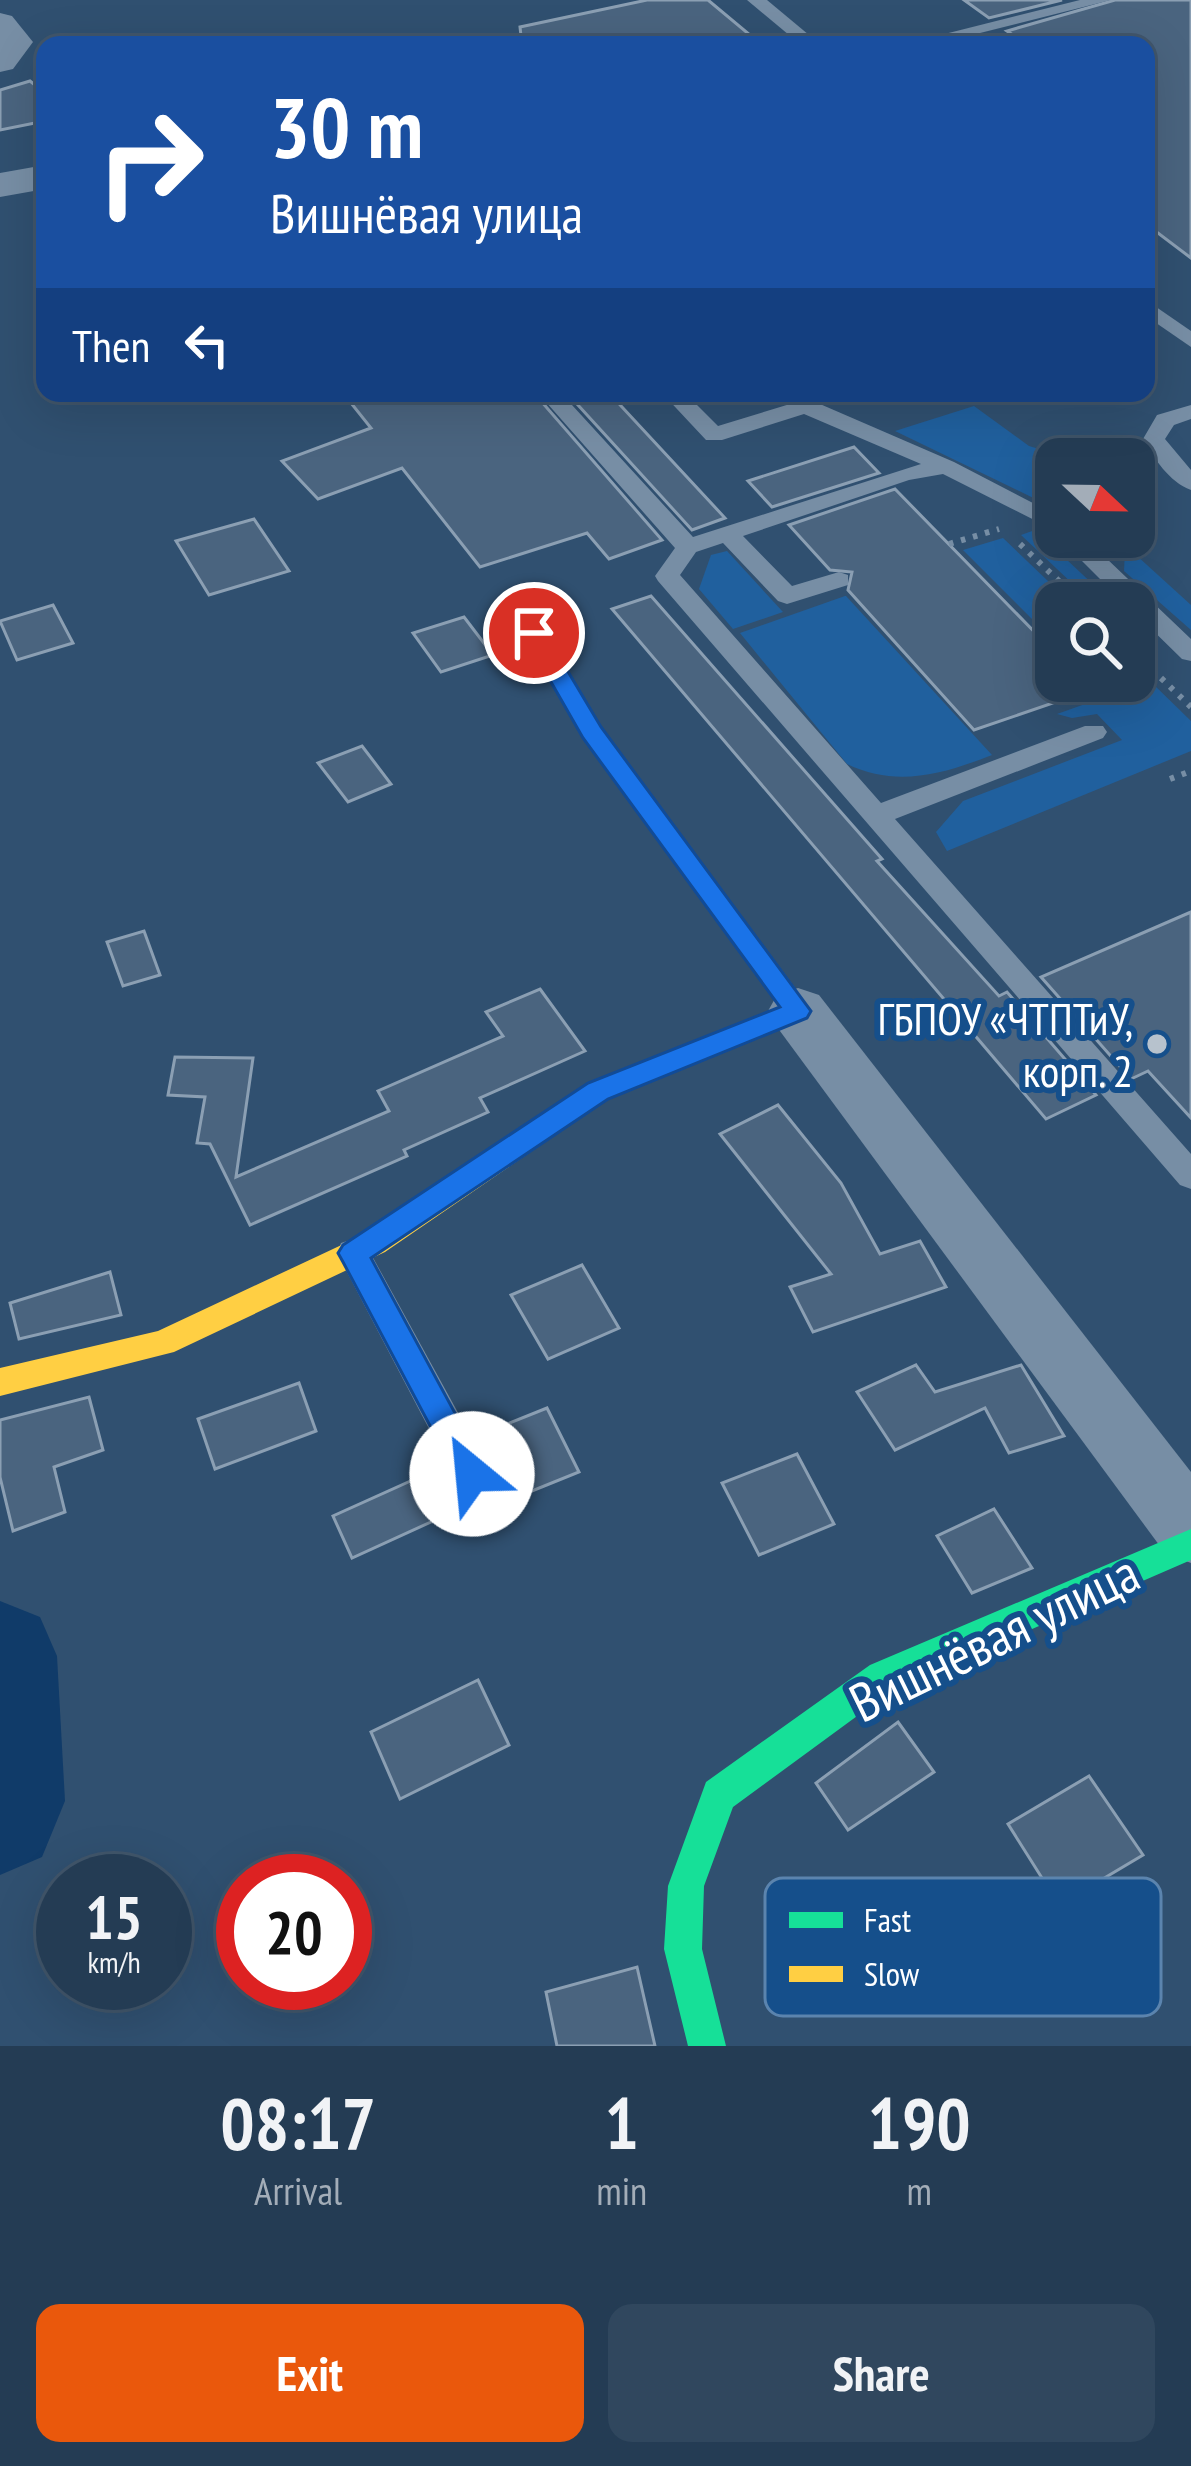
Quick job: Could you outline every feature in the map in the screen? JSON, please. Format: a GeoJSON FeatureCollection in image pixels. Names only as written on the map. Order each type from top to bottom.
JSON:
{"type":"FeatureCollection","features":[{"type":"Feature","properties":{"kind":"street"},"geometry":{"type":"LineString","coordinates":[[0,23],[15,42],[0,61]]}},
{"type":"Feature","properties":{"kind":"street"},"geometry":{"type":"LineString","coordinates":[[0,185],[36,179]]}},
{"type":"Feature","properties":{"kind":"street","name":"Вишнёвая улица"},"geometry":{"type":"LineString","coordinates":[[534,633],[592,732],[797,1011],[1191,1529]]}},
{"type":"Feature","properties":{"kind":"street"},"geometry":{"type":"LineString","coordinates":[[0,1382],[163,1343],[353,1253],[598,1091],[797,1011]]}},
{"type":"Feature","properties":{"kind":"street","name":"Вишнёвая улица"},"geometry":{"type":"LineString","coordinates":[[707,2046],[683,1949],[686,1886],[718,1795],[882,1677],[1191,1544]]}},
{"type":"Feature","properties":{"kind":"lane"},"geometry":{"type":"LineString","coordinates":[[756,0],[801,36]]}},
{"type":"Feature","properties":{"kind":"lane"},"geometry":{"type":"LineString","coordinates":[[948,36],[1102,0]]}},
{"type":"Feature","properties":{"kind":"lane"},"geometry":{"type":"LineString","coordinates":[[1155,313],[1191,341]]}},
{"type":"Feature","properties":{"kind":"lane"},"geometry":{"type":"LineString","coordinates":[[557,402],[688,547]]}},
{"type":"Feature","properties":{"kind":"lane"},"geometry":{"type":"LineString","coordinates":[[682,402],[714,435],[792,402]]}},
{"type":"Feature","properties":{"kind":"lane"},"geometry":{"type":"LineString","coordinates":[[806,402],[1035,513]]}},
{"type":"Feature","properties":{"kind":"lane"},"geometry":{"type":"LineString","coordinates":[[1191,412],[1165,420],[1154,439],[1163,456],[1191,483]]}},
{"type":"Feature","properties":{"kind":"lane"},"geometry":{"type":"LineString","coordinates":[[946,466],[905,474],[688,547],[667,576],[1191,1176]]}},
{"type":"Feature","properties":{"kind":"lane"},"geometry":{"type":"LineString","coordinates":[[727,534],[787,596],[839,580]]}},
{"type":"Feature","properties":{"kind":"lane"},"geometry":{"type":"LineString","coordinates":[[1092,558],[1191,653]]}},
{"type":"Feature","properties":{"kind":"lane"},"geometry":{"type":"LineString","coordinates":[[878,815],[1094,732]]}},
{"type":"Feature","properties":{"kind":"lane"},"geometry":{"type":"LineString","coordinates":[[353,1253],[472,1474]]}},
{"type":"Feature","properties":{"kind":"path"},"geometry":{"type":"LineString","coordinates":[[1170,779],[1191,770]]}},
{"type":"Feature","properties":{"kind":"shaded area"},"geometry":{"type":"Polygon","coordinates":[[[974,406],[1035,448],[1035,499],[895,431],[974,406]]]}},
{"type":"Feature","properties":{"kind":"shaded area"},"geometry":{"type":"Polygon","coordinates":[[[1035,530],[1035,548],[1021,535],[1035,530]]]}},
{"type":"Feature","properties":{"kind":"shaded area"},"geometry":{"type":"Polygon","coordinates":[[[1003,538],[1049,582],[1035,582],[1035,622],[963,550],[1003,538]]]}},
{"type":"Feature","properties":{"kind":"shaded area"},"geometry":{"type":"Polygon","coordinates":[[[727,551],[783,612],[733,629],[699,589],[711,555],[727,551]]]}},
{"type":"Feature","properties":{"kind":"shaded area"},"geometry":{"type":"Polygon","coordinates":[[[1045,558],[1065,558],[1091,582],[1071,582],[1045,558]]]}},
{"type":"Feature","properties":{"kind":"shaded area"},"geometry":{"type":"Polygon","coordinates":[[[1125,558],[1139,558],[1191,605],[1191,630],[1155,598],[1155,582],[1136,582],[1124,571],[1125,558]]]}},
{"type":"Feature","properties":{"kind":"shaded area"},"geometry":{"type":"Polygon","coordinates":[[[845,596],[992,755],[920,776],[884,775],[847,764],[740,633],[845,596]]]}},
{"type":"Feature","properties":{"kind":"shaded area"},"geometry":{"type":"Polygon","coordinates":[[[1155,686],[1191,721],[1191,751],[947,851],[936,832],[963,801],[1122,740],[1097,714],[1072,718],[1057,714],[1091,702],[1155,702],[1155,686]]]}},
{"type":"Feature","properties":{"kind":"building"},"geometry":{"type":"Polygon","coordinates":[[[647,0],[708,0],[751,36],[521,36],[520,27],[647,0]]]}},
{"type":"Feature","properties":{"kind":"building"},"geometry":{"type":"Polygon","coordinates":[[[964,0],[1062,0],[989,18],[964,0]]]}},
{"type":"Feature","properties":{"kind":"building"},"geometry":{"type":"Polygon","coordinates":[[[1115,0],[1191,0],[1191,258],[1155,231],[1155,36],[1014,36],[1007,31],[1115,0]]]}},
{"type":"Feature","properties":{"kind":"building"},"geometry":{"type":"Polygon","coordinates":[[[30,81],[36,86],[36,123],[0,130],[0,90],[30,81]]]}},
{"type":"Feature","properties":{"kind":"building"},"geometry":{"type":"Polygon","coordinates":[[[350,402],[542,402],[662,540],[609,559],[587,533],[480,567],[402,468],[318,499],[282,461],[371,428],[350,402]]]}},
{"type":"Feature","properties":{"kind":"building"},"geometry":{"type":"Polygon","coordinates":[[[575,402],[617,402],[725,518],[692,530],[575,402]]]}},
{"type":"Feature","properties":{"kind":"building"},"geometry":{"type":"Polygon","coordinates":[[[854,447],[879,473],[772,507],[748,481],[854,447]]]}},
{"type":"Feature","properties":{"kind":"building"},"geometry":{"type":"Polygon","coordinates":[[[895,489],[1035,632],[1035,702],[1056,702],[974,730],[848,590],[852,572],[830,570],[789,525],[895,489]]]}},
{"type":"Feature","properties":{"kind":"building"},"geometry":{"type":"Polygon","coordinates":[[[254,519],[289,571],[209,595],[176,541],[254,519]]]}},
{"type":"Feature","properties":{"kind":"building"},"geometry":{"type":"Polygon","coordinates":[[[651,596],[882,859],[877,861],[999,996],[1007,992],[1096,1095],[1046,1119],[612,609],[651,596]]]}},
{"type":"Feature","properties":{"kind":"building"},"geometry":{"type":"Polygon","coordinates":[[[53,605],[73,643],[17,660],[0,621],[53,605]]]}},
{"type":"Feature","properties":{"kind":"building"},"geometry":{"type":"Polygon","coordinates":[[[464,617],[493,655],[441,672],[413,633],[464,617]]]}},
{"type":"Feature","properties":{"kind":"building"},"geometry":{"type":"Polygon","coordinates":[[[362,746],[391,784],[348,802],[318,763],[362,746]]]}},
{"type":"Feature","properties":{"kind":"building","name":"ГБПОУ «ЧТПТиУ, корп. 2"},"geometry":{"type":"Polygon","coordinates":[[[1191,912],[1191,1118],[1148,1071],[1131,1079],[1041,977],[1191,912]]]}},
{"type":"Feature","properties":{"kind":"building"},"geometry":{"type":"Polygon","coordinates":[[[144,931],[160,975],[123,986],[107,942],[144,931]]]}},
{"type":"Feature","properties":{"kind":"building"},"geometry":{"type":"Polygon","coordinates":[[[540,989],[585,1051],[480,1098],[488,1112],[404,1150],[407,1156],[250,1225],[210,1144],[197,1143],[205,1097],[168,1095],[175,1057],[253,1058],[236,1177],[389,1111],[378,1091],[503,1036],[486,1012],[540,989]]]}},
{"type":"Feature","properties":{"kind":"building"},"geometry":{"type":"Polygon","coordinates":[[[778,1105],[841,1183],[880,1254],[920,1241],[946,1287],[813,1332],[790,1287],[831,1274],[720,1134],[778,1105]]]}},
{"type":"Feature","properties":{"kind":"building"},"geometry":{"type":"Polygon","coordinates":[[[582,1265],[619,1328],[548,1359],[511,1295],[582,1265]]]}},
{"type":"Feature","properties":{"kind":"building"},"geometry":{"type":"Polygon","coordinates":[[[110,1272],[121,1315],[19,1339],[10,1303],[110,1272]]]}},
{"type":"Feature","properties":{"kind":"building"},"geometry":{"type":"Polygon","coordinates":[[[916,1365],[935,1392],[1021,1365],[1064,1436],[1009,1453],[985,1408],[895,1450],[857,1392],[916,1365]]]}},
{"type":"Feature","properties":{"kind":"building"},"geometry":{"type":"Polygon","coordinates":[[[299,1383],[316,1431],[215,1469],[198,1419],[299,1383]]]}},
{"type":"Feature","properties":{"kind":"building"},"geometry":{"type":"Polygon","coordinates":[[[89,1397],[103,1450],[54,1467],[65,1512],[13,1531],[0,1477],[0,1420],[89,1397]]]}},
{"type":"Feature","properties":{"kind":"building"},"geometry":{"type":"Polygon","coordinates":[[[547,1408],[579,1472],[522,1495],[492,1430],[547,1408]]]}},
{"type":"Feature","properties":{"kind":"building"},"geometry":{"type":"Polygon","coordinates":[[[797,1454],[834,1524],[759,1555],[722,1483],[797,1454]]]}},
{"type":"Feature","properties":{"kind":"building"},"geometry":{"type":"Polygon","coordinates":[[[424,1475],[444,1516],[352,1558],[333,1516],[424,1475]]]}},
{"type":"Feature","properties":{"kind":"building"},"geometry":{"type":"Polygon","coordinates":[[[994,1509],[1032,1568],[972,1593],[937,1536],[994,1509]]]}},
{"type":"Feature","properties":{"kind":"building"},"geometry":{"type":"Polygon","coordinates":[[[478,1680],[509,1745],[400,1799],[371,1732],[478,1680]]]}},
{"type":"Feature","properties":{"kind":"building"},"geometry":{"type":"Polygon","coordinates":[[[898,1722],[934,1772],[848,1830],[816,1783],[898,1722]]]}},
{"type":"Feature","properties":{"kind":"building"},"geometry":{"type":"Polygon","coordinates":[[[1089,1776],[1143,1855],[1104,1878],[1042,1878],[1008,1824],[1089,1776]]]}},
{"type":"Feature","properties":{"kind":"building"},"geometry":{"type":"Polygon","coordinates":[[[637,1967],[655,2046],[557,2046],[546,1992],[637,1967]]]}},
{"type":"Feature","properties":{"kind":"waterway"},"geometry":{"type":"LineString","coordinates":[[0,1656],[5,1801],[0,1815]]}},
{"type":"Feature","properties":{"kind":"traffic: fast"},"geometry":{"type":"LineString","coordinates":[[534,633],[592,732],[737,929]]}},
{"type":"Feature","properties":{"kind":"traffic: fast"},"geometry":{"type":"LineString","coordinates":[[707,2046],[683,1949],[686,1886],[719,1795],[882,1677],[1191,1544]]}},
{"type":"Feature","properties":{"kind":"traffic: slow"},"geometry":{"type":"LineString","coordinates":[[0,1382],[163,1343],[375,1243],[598,1091],[798,1011],[737,929]]}},
{"type":"Feature","properties":{"kind":"place","name":"ГБПОУ «ЧТПТиУ, корп. 2"},"geometry":{"type":"Point","coordinates":[1157,1044]}},
{"type":"Feature","properties":{"kind":"route"},"geometry":{"type":"LineString","coordinates":[[472,1474],[353,1253],[375,1243],[598,1091],[797,1011],[592,732],[534,633]]}}]}
